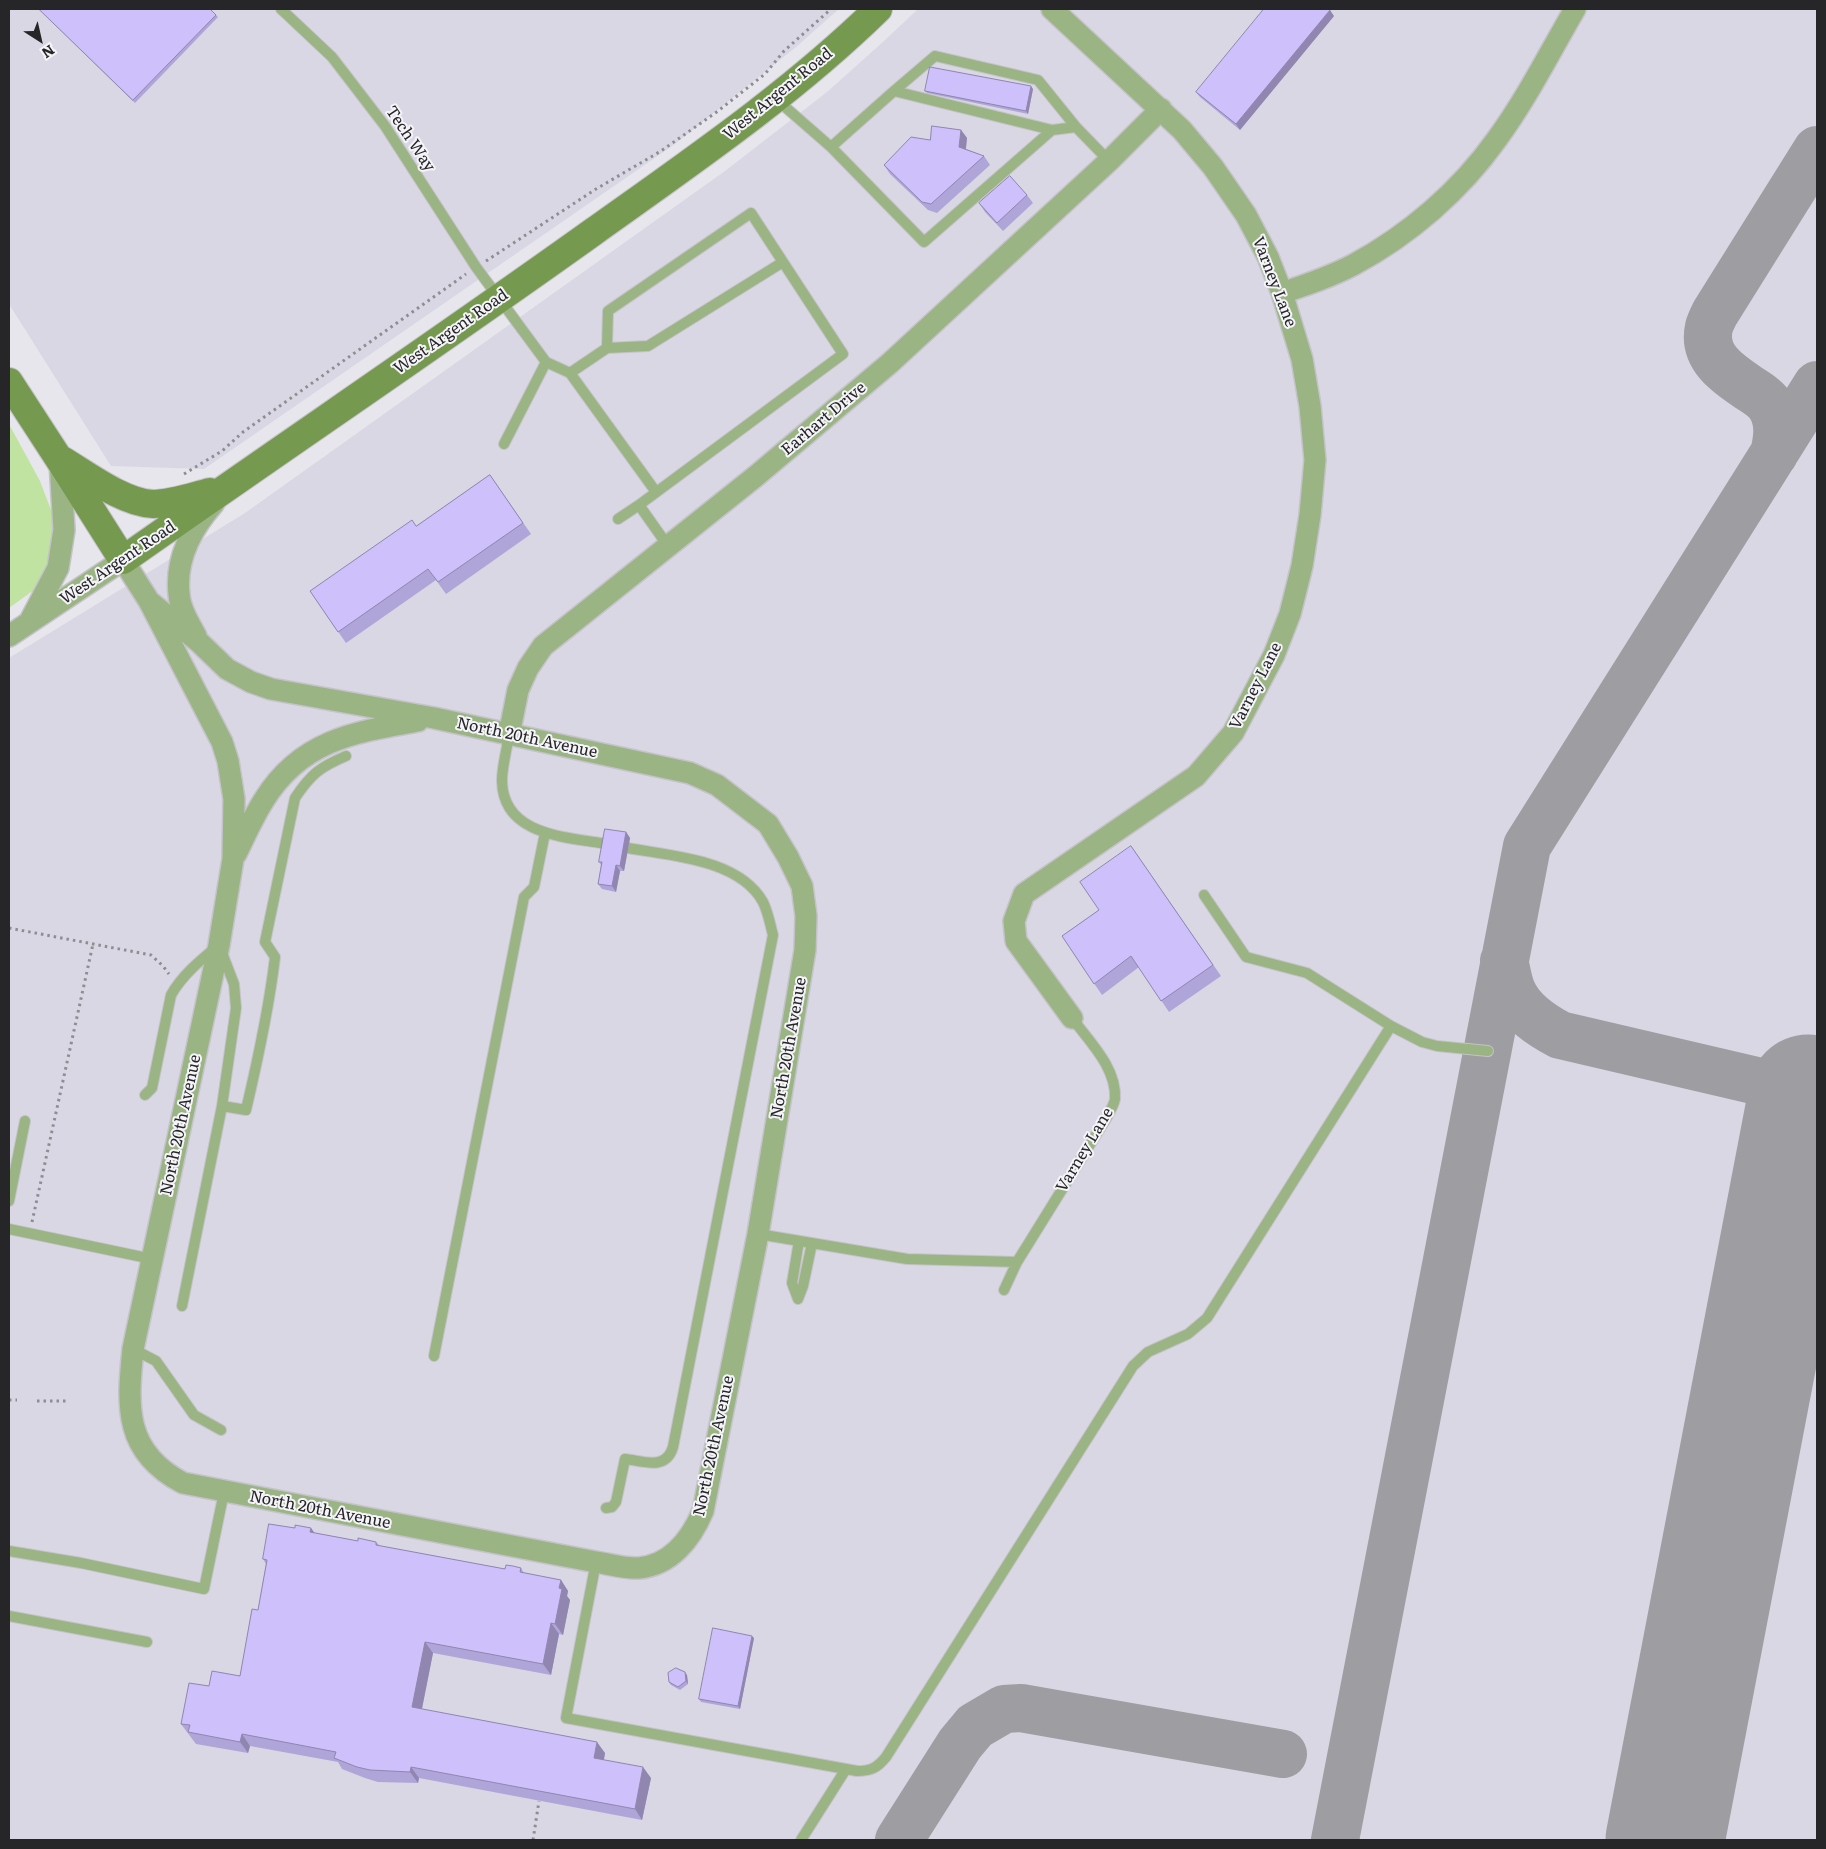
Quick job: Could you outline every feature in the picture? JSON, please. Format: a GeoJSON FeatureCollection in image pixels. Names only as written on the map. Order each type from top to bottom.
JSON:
{"type":"FeatureCollection","features":[{"type":"Feature","properties":{"kind":"main road","name":"West Argent Road"},"geometry":{"type":"LineString","coordinates":[[122,560],[683,167],[817,64],[878,9]]}},
{"type":"Feature","properties":{"kind":"main road"},"geometry":{"type":"LineString","coordinates":[[9,382],[122,560]]}},
{"type":"Feature","properties":{"kind":"main road"},"geometry":{"type":"LineString","coordinates":[[59,458],[115,491],[144,503],[166,503],[226,488]]}},
{"type":"Feature","properties":{"kind":"street","name":"Varney Lane"},"geometry":{"type":"LineString","coordinates":[[1052,9],[1182,130],[1213,168],[1246,214],[1268,257],[1282,293],[1302,359],[1310,406],[1315,460],[1310,515],[1302,566],[1290,614],[1274,655],[1233,733],[1196,776],[1024,894],[1014,921],[1016,941],[1072,1018]]}},
{"type":"Feature","properties":{"kind":"street"},"geometry":{"type":"LineString","coordinates":[[1282,293],[1331,276],[1353,265],[1399,236],[1441,202],[1471,171],[1497,139],[1575,9]]}},
{"type":"Feature","properties":{"kind":"street","name":"Earhart Drive"},"geometry":{"type":"LineString","coordinates":[[509,735],[518,690],[528,668],[543,646],[824,420],[890,363],[1109,162],[1161,109]]}},
{"type":"Feature","properties":{"kind":"street"},"geometry":{"type":"LineString","coordinates":[[29,623],[58,568],[64,530],[59,458]]}},
{"type":"Feature","properties":{"kind":"street"},"geometry":{"type":"LineString","coordinates":[[200,643],[185,615],[179,594],[180,567],[186,545],[200,520],[226,488]]}},
{"type":"Feature","properties":{"kind":"street","name":"North 20th Avenue"},"geometry":{"type":"LineString","coordinates":[[122,560],[149,601],[222,742],[228,761],[234,799],[233,859],[219,945],[133,1349],[129,1389],[130,1414],[134,1432],[142,1446],[164,1472],[183,1484],[596,1562],[639,1568],[663,1560],[686,1542],[696,1528],[703,1511],[758,1234],[806,950],[806,916],[802,886],[788,856],[768,824],[717,784],[690,773],[434,718],[271,689],[251,682],[227,668],[149,601]]}},
{"type":"Feature","properties":{"kind":"street","name":"West Argent Road"},"geometry":{"type":"LineString","coordinates":[[9,636],[122,560]]}},
{"type":"Feature","properties":{"kind":"street"},"geometry":{"type":"LineString","coordinates":[[233,859],[263,801],[294,764],[322,746],[342,737],[364,730],[434,718]]}},
{"type":"Feature","properties":{"kind":"lane","name":"Tech Way"},"geometry":{"type":"LineString","coordinates":[[281,9],[332,57],[384,126],[476,267],[546,362]]}},
{"type":"Feature","properties":{"kind":"lane"},"geometry":{"type":"LineString","coordinates":[[831,147],[935,56],[1038,80],[1076,127],[1109,162]]}},
{"type":"Feature","properties":{"kind":"lane"},"geometry":{"type":"LineString","coordinates":[[894,91],[1052,130],[1076,127]]}},
{"type":"Feature","properties":{"kind":"lane"},"geometry":{"type":"LineString","coordinates":[[775,98],[831,147],[924,242],[1052,130]]}},
{"type":"Feature","properties":{"kind":"lane"},"geometry":{"type":"LineString","coordinates":[[607,348],[608,310],[751,213],[844,354],[618,519]]}},
{"type":"Feature","properties":{"kind":"lane"},"geometry":{"type":"LineString","coordinates":[[570,373],[607,348],[648,346],[783,262]]}},
{"type":"Feature","properties":{"kind":"lane"},"geometry":{"type":"LineString","coordinates":[[504,444],[546,362],[570,373],[656,492]]}},
{"type":"Feature","properties":{"kind":"lane"},"geometry":{"type":"LineString","coordinates":[[639,505],[668,546]]}},
{"type":"Feature","properties":{"kind":"lane"},"geometry":{"type":"LineString","coordinates":[[509,735],[502,780],[504,798],[520,820],[532,828],[545,833],[607,844]]}},
{"type":"Feature","properties":{"kind":"lane"},"geometry":{"type":"LineString","coordinates":[[222,1106],[246,1110],[269,1006],[276,957],[265,942],[296,798],[306,782],[324,765],[346,756]]}},
{"type":"Feature","properties":{"kind":"lane"},"geometry":{"type":"LineString","coordinates":[[434,1356],[524,897],[534,887],[545,833]]}},
{"type":"Feature","properties":{"kind":"lane"},"geometry":{"type":"LineString","coordinates":[[606,1508],[612,1507],[616,1502],[625,1459],[654,1463],[664,1461],[671,1455],[773,935],[768,913],[762,900],[744,880],[731,871],[714,864],[628,848]]}},
{"type":"Feature","properties":{"kind":"lane"},"geometry":{"type":"LineString","coordinates":[[1204,895],[1246,957],[1307,973],[1392,1026],[1422,1042],[1437,1046],[1488,1051]]}},
{"type":"Feature","properties":{"kind":"lane"},"geometry":{"type":"LineString","coordinates":[[145,1095],[152,1088],[171,995],[178,983],[198,961],[219,945],[234,984],[236,1008],[222,1106],[182,1306]]}},
{"type":"Feature","properties":{"kind":"lane","name":"Varney Lane"},"geometry":{"type":"LineString","coordinates":[[1004,1290],[1017,1262],[1115,1100],[1114,1080],[1102,1057],[1072,1018]]}},
{"type":"Feature","properties":{"kind":"lane"},"geometry":{"type":"LineString","coordinates":[[596,1562],[566,1718],[846,1769],[869,1771],[878,1766],[886,1757],[1133,1366],[1148,1352],[1188,1334],[1207,1318],[1392,1026]]}},
{"type":"Feature","properties":{"kind":"lane"},"geometry":{"type":"LineString","coordinates":[[9,1201],[25,1121]]}},
{"type":"Feature","properties":{"kind":"lane"},"geometry":{"type":"LineString","coordinates":[[9,1229],[152,1259]]}},
{"type":"Feature","properties":{"kind":"lane"},"geometry":{"type":"LineString","coordinates":[[758,1234],[907,1259],[1017,1262]]}},
{"type":"Feature","properties":{"kind":"lane"},"geometry":{"type":"LineString","coordinates":[[799,1241],[792,1283],[798,1299],[803,1286],[812,1243]]}},
{"type":"Feature","properties":{"kind":"lane"},"geometry":{"type":"LineString","coordinates":[[133,1349],[156,1361],[194,1415],[221,1430]]}},
{"type":"Feature","properties":{"kind":"lane"},"geometry":{"type":"LineString","coordinates":[[9,1552],[81,1563],[204,1589],[224,1492]]}},
{"type":"Feature","properties":{"kind":"lane"},"geometry":{"type":"LineString","coordinates":[[9,1616],[148,1642]]}},
{"type":"Feature","properties":{"kind":"lane"},"geometry":{"type":"LineString","coordinates":[[801,1840],[846,1769]]}},
{"type":"Feature","properties":{"kind":"path"},"geometry":{"type":"LineString","coordinates":[[180,477],[222,451],[243,432],[476,267],[504,251],[596,189],[661,151],[718,111],[765,74],[784,51],[831,9]]}},
{"type":"Feature","properties":{"kind":"path"},"geometry":{"type":"LineString","coordinates":[[9,928],[151,955],[163,966],[172,979]]}},
{"type":"Feature","properties":{"kind":"path"},"geometry":{"type":"LineString","coordinates":[[32,1222],[93,944]]}},
{"type":"Feature","properties":{"kind":"path"},"geometry":{"type":"LineString","coordinates":[[9,1400],[16,1400]]}},
{"type":"Feature","properties":{"kind":"path"},"geometry":{"type":"LineString","coordinates":[[36,1401],[68,1402]]}},
{"type":"Feature","properties":{"kind":"path"},"geometry":{"type":"LineString","coordinates":[[533,1840],[539,1800]]}},
{"type":"Feature","properties":{"kind":"shaded area"},"geometry":{"type":"Polygon","coordinates":[[[9,9],[839,9],[796,47],[675,144],[204,469],[111,466],[9,304],[9,9]]]}},
{"type":"Feature","properties":{"kind":"shaded area"},"geometry":{"type":"Polygon","coordinates":[[[918,9],[1817,9],[1817,1840],[9,1840],[9,658],[245,513],[725,171],[827,92],[918,9]]]}},
{"type":"Feature","properties":{"kind":"green space"},"geometry":{"type":"Polygon","coordinates":[[[9,424],[40,481],[56,523],[53,556],[34,590],[9,608],[9,424]]]}},
{"type":"Feature","properties":{"kind":"building"},"geometry":{"type":"Polygon","coordinates":[[[39,9],[210,9],[216,15],[133,100],[39,9]]]}},
{"type":"Feature","properties":{"kind":"building"},"geometry":{"type":"Polygon","coordinates":[[[1264,9],[1330,10],[1236,124],[1196,92],[1264,9]]]}},
{"type":"Feature","properties":{"kind":"building"},"geometry":{"type":"Polygon","coordinates":[[[930,67],[1031,86],[1026,111],[925,91],[930,67]]]}},
{"type":"Feature","properties":{"kind":"building"},"geometry":{"type":"Polygon","coordinates":[[[932,126],[961,130],[959,147],[984,156],[931,204],[922,202],[884,165],[911,137],[930,140],[932,126]]]}},
{"type":"Feature","properties":{"kind":"building"},"geometry":{"type":"Polygon","coordinates":[[[1010,176],[1027,195],[997,223],[979,203],[1010,176]]]}},
{"type":"Feature","properties":{"kind":"building"},"geometry":{"type":"Polygon","coordinates":[[[490,475],[523,523],[438,582],[428,569],[338,632],[310,591],[412,520],[416,526],[490,475]]]}},
{"type":"Feature","properties":{"kind":"building"},"geometry":{"type":"Polygon","coordinates":[[[605,829],[626,832],[620,866],[616,865],[612,886],[598,884],[602,862],[599,862],[605,829]]]}},
{"type":"Feature","properties":{"kind":"building"},"geometry":{"type":"Polygon","coordinates":[[[1131,846],[1213,965],[1161,1001],[1131,956],[1094,984],[1062,936],[1099,910],[1080,882],[1131,846]]]}},
{"type":"Feature","properties":{"kind":"building"},"geometry":{"type":"Polygon","coordinates":[[[269,1524],[295,1528],[295,1525],[311,1528],[310,1532],[358,1541],[358,1538],[376,1542],[376,1545],[505,1569],[506,1565],[513,1566],[521,1568],[520,1572],[561,1580],[559,1588],[562,1589],[555,1624],[551,1623],[543,1664],[425,1642],[412,1707],[597,1742],[594,1758],[643,1767],[635,1809],[411,1767],[410,1772],[370,1770],[334,1758],[336,1752],[242,1734],[240,1742],[188,1732],[190,1725],[181,1724],[189,1683],[209,1686],[212,1671],[240,1676],[252,1609],[258,1610],[267,1560],[263,1559],[269,1524]]]}},
{"type":"Feature","properties":{"kind":"building"},"geometry":{"type":"Polygon","coordinates":[[[713,1628],[752,1636],[738,1706],[699,1699],[713,1628]]]}},
{"type":"Feature","properties":{"kind":"building"},"geometry":{"type":"Polygon","coordinates":[[[676,1668],[685,1672],[686,1681],[678,1687],[669,1682],[668,1673],[676,1668]]]}},
{"type":"Feature","properties":{"kind":"taxiway"},"geometry":{"type":"LineString","coordinates":[[1774,454],[1777,423],[1770,405],[1719,364],[1709,347],[1709,327],[1715,313],[1817,150]]}},
{"type":"Feature","properties":{"kind":"taxiway"},"geometry":{"type":"LineString","coordinates":[[1335,1840],[1527,846],[1817,385]]}},
{"type":"Feature","properties":{"kind":"taxiway"},"geometry":{"type":"LineString","coordinates":[[1504,961],[1516,999],[1526,1012],[1560,1035],[1817,1095]]}},
{"type":"Feature","properties":{"kind":"taxiway"},"geometry":{"type":"LineString","coordinates":[[899,1840],[960,1744],[975,1726],[1004,1709],[1021,1708],[1283,1754]]}},
{"type":"Feature","properties":{"kind":"runway"},"geometry":{"type":"LineString","coordinates":[[1665,1840],[1808,1094]]}}]}
